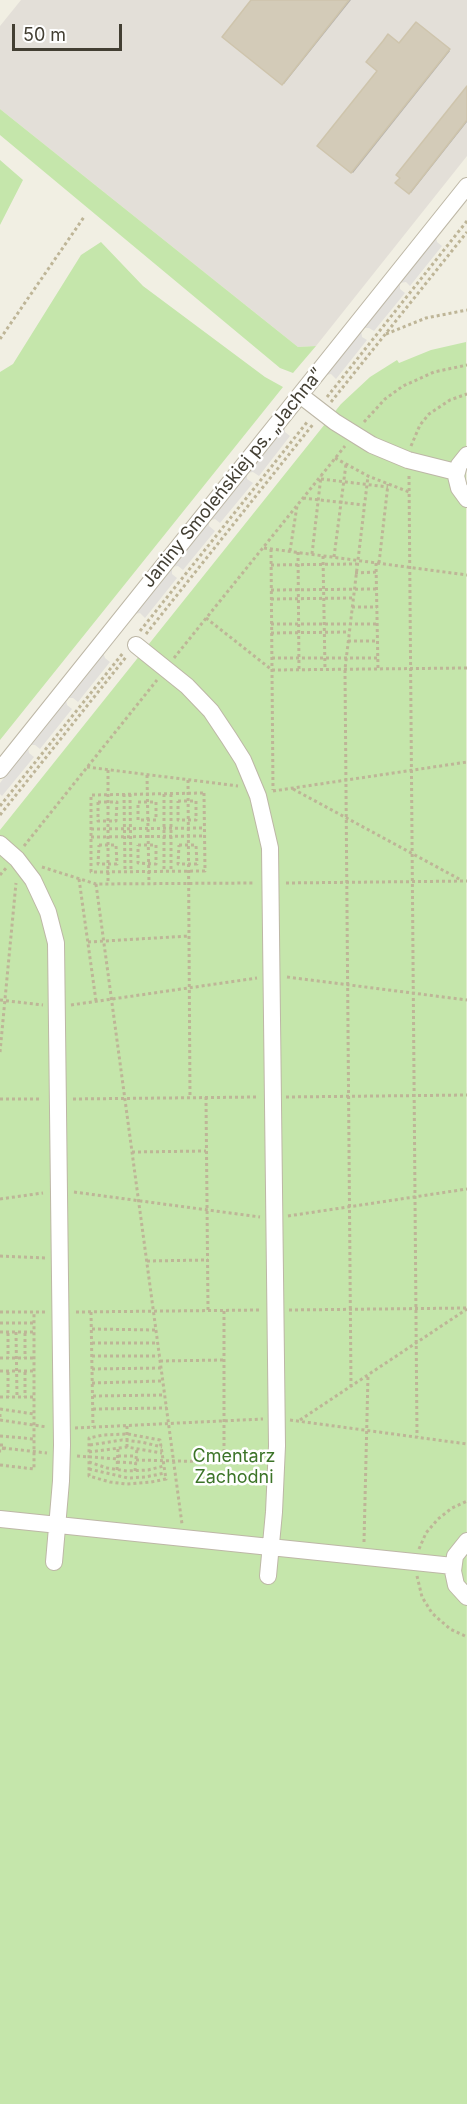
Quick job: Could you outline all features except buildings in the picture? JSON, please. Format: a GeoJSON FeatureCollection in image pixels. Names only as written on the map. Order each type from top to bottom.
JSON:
{"type":"FeatureCollection","features":[{"type":"Feature","properties":{"kind":"street","name":"Janiny Smoleńskiej ps. „Jachna”"},"geometry":{"type":"LineString","coordinates":[[0,770],[467,186]]}},
{"type":"Feature","properties":{"kind":"street"},"geometry":{"type":"LineString","coordinates":[[300,395],[354,434],[408,460],[456,472]]}},
{"type":"Feature","properties":{"kind":"street"},"geometry":{"type":"LineString","coordinates":[[467,455],[456,472],[459,488],[467,499]]}},
{"type":"Feature","properties":{"kind":"street"},"geometry":{"type":"LineString","coordinates":[[133,643],[166,668],[199,698],[220,723],[239,754],[255,789],[270,848],[277,1463],[268,1576]]}},
{"type":"Feature","properties":{"kind":"street"},"geometry":{"type":"LineString","coordinates":[[0,844],[17,859],[36,886],[51,922],[56,943],[62,1471],[54,1562]]}},
{"type":"Feature","properties":{"kind":"street"},"geometry":{"type":"LineString","coordinates":[[0,1519],[453,1566]]}},
{"type":"Feature","properties":{"kind":"street"},"geometry":{"type":"LineString","coordinates":[[467,1541],[457,1552],[453,1566],[456,1585],[467,1598]]}},
{"type":"Feature","properties":{"kind":"path"},"geometry":{"type":"LineString","coordinates":[[0,339],[84,217]]}},
{"type":"Feature","properties":{"kind":"path"},"geometry":{"type":"LineString","coordinates":[[0,806],[320,411],[467,221]]}},
{"type":"Feature","properties":{"kind":"path"},"geometry":{"type":"LineString","coordinates":[[0,815],[133,643],[467,232]]}},
{"type":"Feature","properties":{"kind":"path"},"geometry":{"type":"LineString","coordinates":[[384,335],[426,318],[467,309]]}},
{"type":"Feature","properties":{"kind":"path"},"geometry":{"type":"LineString","coordinates":[[0,875],[17,859],[87,767],[380,404],[403,386],[434,372],[467,366]]}},
{"type":"Feature","properties":{"kind":"path"},"geometry":{"type":"LineString","coordinates":[[417,1437],[408,460],[413,437],[424,419],[443,404],[467,394]]}},
{"type":"Feature","properties":{"kind":"path"},"geometry":{"type":"LineString","coordinates":[[335,458],[388,486]]}},
{"type":"Feature","properties":{"kind":"path"},"geometry":{"type":"LineString","coordinates":[[334,557],[346,464]]}},
{"type":"Feature","properties":{"kind":"path"},"geometry":{"type":"LineString","coordinates":[[351,1387],[345,669],[368,476]]}},
{"type":"Feature","properties":{"kind":"path"},"geometry":{"type":"LineString","coordinates":[[321,477],[344,482],[388,486],[409,492]]}},
{"type":"Feature","properties":{"kind":"path"},"geometry":{"type":"LineString","coordinates":[[312,554],[321,477]]}},
{"type":"Feature","properties":{"kind":"path"},"geometry":{"type":"LineString","coordinates":[[378,669],[376,572],[388,486]]}},
{"type":"Feature","properties":{"kind":"path"},"geometry":{"type":"LineString","coordinates":[[303,498],[364,505]]}},
{"type":"Feature","properties":{"kind":"path"},"geometry":{"type":"LineString","coordinates":[[290,551],[297,505]]}},
{"type":"Feature","properties":{"kind":"path"},"geometry":{"type":"LineString","coordinates":[[263,548],[356,562]]}},
{"type":"Feature","properties":{"kind":"path"},"geometry":{"type":"LineString","coordinates":[[261,809],[268,803],[273,791],[271,549]]}},
{"type":"Feature","properties":{"kind":"path"},"geometry":{"type":"LineString","coordinates":[[298,552],[299,669]]}},
{"type":"Feature","properties":{"kind":"path"},"geometry":{"type":"LineString","coordinates":[[323,556],[325,669]]}},
{"type":"Feature","properties":{"kind":"path"},"geometry":{"type":"LineString","coordinates":[[271,565],[377,563],[467,575]]}},
{"type":"Feature","properties":{"kind":"path"},"geometry":{"type":"LineString","coordinates":[[355,573],[376,572]]}},
{"type":"Feature","properties":{"kind":"path"},"geometry":{"type":"LineString","coordinates":[[271,590],[377,589]]}},
{"type":"Feature","properties":{"kind":"path"},"geometry":{"type":"LineString","coordinates":[[271,599],[352,598]]}},
{"type":"Feature","properties":{"kind":"path"},"geometry":{"type":"LineString","coordinates":[[351,608],[377,607]]}},
{"type":"Feature","properties":{"kind":"path"},"geometry":{"type":"LineString","coordinates":[[206,618],[272,670],[467,668]]}},
{"type":"Feature","properties":{"kind":"path"},"geometry":{"type":"LineString","coordinates":[[271,624],[377,624]]}},
{"type":"Feature","properties":{"kind":"path"},"geometry":{"type":"LineString","coordinates":[[272,633],[349,632]]}},
{"type":"Feature","properties":{"kind":"path"},"geometry":{"type":"LineString","coordinates":[[348,641],[377,640]]}},
{"type":"Feature","properties":{"kind":"path"},"geometry":{"type":"LineString","coordinates":[[272,658],[378,658]]}},
{"type":"Feature","properties":{"kind":"path"},"geometry":{"type":"LineString","coordinates":[[273,791],[467,762]]}},
{"type":"Feature","properties":{"kind":"path"},"geometry":{"type":"LineString","coordinates":[[87,767],[255,789]]}},
{"type":"Feature","properties":{"kind":"path"},"geometry":{"type":"LineString","coordinates":[[108,770],[108,884]]}},
{"type":"Feature","properties":{"kind":"path"},"geometry":{"type":"LineString","coordinates":[[147,775],[149,884]]}},
{"type":"Feature","properties":{"kind":"path"},"geometry":{"type":"LineString","coordinates":[[188,780],[190,1097]]}},
{"type":"Feature","properties":{"kind":"path"},"geometry":{"type":"LineString","coordinates":[[291,789],[465,881]]}},
{"type":"Feature","properties":{"kind":"path"},"geometry":{"type":"LineString","coordinates":[[204,793],[205,871],[91,872],[91,795],[124,794],[204,793]]}},
{"type":"Feature","properties":{"kind":"path"},"geometry":{"type":"LineString","coordinates":[[124,794],[125,871]]}},
{"type":"Feature","properties":{"kind":"path"},"geometry":{"type":"LineString","coordinates":[[130,794],[131,871]]}},
{"type":"Feature","properties":{"kind":"path"},"geometry":{"type":"LineString","coordinates":[[164,794],[164,871]]}},
{"type":"Feature","properties":{"kind":"path"},"geometry":{"type":"LineString","coordinates":[[171,794],[171,871]]}},
{"type":"Feature","properties":{"kind":"path"},"geometry":{"type":"LineString","coordinates":[[178,801],[188,801],[196,801],[196,820],[178,820],[178,801]]}},
{"type":"Feature","properties":{"kind":"path"},"geometry":{"type":"LineString","coordinates":[[98,802],[108,802],[117,802],[116,821],[98,820],[98,802]]}},
{"type":"Feature","properties":{"kind":"path"},"geometry":{"type":"LineString","coordinates":[[138,802],[148,802],[156,802],[156,820],[138,820],[138,802]]}},
{"type":"Feature","properties":{"kind":"path"},"geometry":{"type":"LineString","coordinates":[[91,829],[205,828]]}},
{"type":"Feature","properties":{"kind":"path"},"geometry":{"type":"LineString","coordinates":[[91,837],[205,836]]}},
{"type":"Feature","properties":{"kind":"path"},"geometry":{"type":"LineString","coordinates":[[99,845],[108,845],[116,845],[117,864],[98,864],[99,845]]}},
{"type":"Feature","properties":{"kind":"path"},"geometry":{"type":"LineString","coordinates":[[138,845],[148,845],[156,845],[156,864],[138,864],[138,845]]}},
{"type":"Feature","properties":{"kind":"path"},"geometry":{"type":"LineString","coordinates":[[178,845],[188,845],[196,845],[196,864],[178,864],[178,845]]}},
{"type":"Feature","properties":{"kind":"path"},"geometry":{"type":"LineString","coordinates":[[17,859],[96,884],[465,881]]}},
{"type":"Feature","properties":{"kind":"path"},"geometry":{"type":"LineString","coordinates":[[0,1050],[17,859]]}},
{"type":"Feature","properties":{"kind":"path"},"geometry":{"type":"LineString","coordinates":[[79,879],[96,1002]]}},
{"type":"Feature","properties":{"kind":"path"},"geometry":{"type":"LineString","coordinates":[[96,884],[184,1538]]}},
{"type":"Feature","properties":{"kind":"path"},"geometry":{"type":"LineString","coordinates":[[88,942],[189,936]]}},
{"type":"Feature","properties":{"kind":"path"},"geometry":{"type":"LineString","coordinates":[[0,1000],[58,1007],[272,976],[467,1000]]}},
{"type":"Feature","properties":{"kind":"path"},"geometry":{"type":"LineString","coordinates":[[0,1099],[467,1095]]}},
{"type":"Feature","properties":{"kind":"path"},"geometry":{"type":"LineString","coordinates":[[206,1097],[208,1310]]}},
{"type":"Feature","properties":{"kind":"path"},"geometry":{"type":"LineString","coordinates":[[132,1152],[206,1151]]}},
{"type":"Feature","properties":{"kind":"path"},"geometry":{"type":"LineString","coordinates":[[0,1199],[60,1190],[274,1218],[467,1190]]}},
{"type":"Feature","properties":{"kind":"path"},"geometry":{"type":"LineString","coordinates":[[0,1256],[60,1258]]}},
{"type":"Feature","properties":{"kind":"path"},"geometry":{"type":"LineString","coordinates":[[147,1261],[208,1260]]}},
{"type":"Feature","properties":{"kind":"path"},"geometry":{"type":"LineString","coordinates":[[0,1312],[467,1309]]}},
{"type":"Feature","properties":{"kind":"path"},"geometry":{"type":"LineString","coordinates":[[299,1421],[467,1309]]}},
{"type":"Feature","properties":{"kind":"path"},"geometry":{"type":"LineString","coordinates":[[224,1310],[224,1462]]}},
{"type":"Feature","properties":{"kind":"path"},"geometry":{"type":"LineString","coordinates":[[0,1465],[34,1469],[34,1312]]}},
{"type":"Feature","properties":{"kind":"path"},"geometry":{"type":"LineString","coordinates":[[91,1312],[93,1427]]}},
{"type":"Feature","properties":{"kind":"path"},"geometry":{"type":"LineString","coordinates":[[0,1323],[34,1323]]}},
{"type":"Feature","properties":{"kind":"path"},"geometry":{"type":"LineString","coordinates":[[92,1329],[156,1330]]}},
{"type":"Feature","properties":{"kind":"path"},"geometry":{"type":"LineString","coordinates":[[0,1332],[34,1332]]}},
{"type":"Feature","properties":{"kind":"path"},"geometry":{"type":"LineString","coordinates":[[8,1332],[8,1358]]}},
{"type":"Feature","properties":{"kind":"path"},"geometry":{"type":"LineString","coordinates":[[16,1332],[17,1397]]}},
{"type":"Feature","properties":{"kind":"path"},"geometry":{"type":"LineString","coordinates":[[25,1332],[25,1358]]}},
{"type":"Feature","properties":{"kind":"path"},"geometry":{"type":"LineString","coordinates":[[92,1343],[158,1343]]}},
{"type":"Feature","properties":{"kind":"path"},"geometry":{"type":"LineString","coordinates":[[92,1356],[224,1360]]}},
{"type":"Feature","properties":{"kind":"path"},"geometry":{"type":"LineString","coordinates":[[0,1358],[34,1358]]}},
{"type":"Feature","properties":{"kind":"path"},"geometry":{"type":"LineString","coordinates":[[92,1369],[162,1368]]}},
{"type":"Feature","properties":{"kind":"path"},"geometry":{"type":"LineString","coordinates":[[0,1371],[34,1371]]}},
{"type":"Feature","properties":{"kind":"path"},"geometry":{"type":"LineString","coordinates":[[8,1371],[8,1397]]}},
{"type":"Feature","properties":{"kind":"path"},"geometry":{"type":"LineString","coordinates":[[25,1371],[25,1397]]}},
{"type":"Feature","properties":{"kind":"path"},"geometry":{"type":"LineString","coordinates":[[364,1556],[368,1375]]}},
{"type":"Feature","properties":{"kind":"path"},"geometry":{"type":"LineString","coordinates":[[92,1383],[163,1381]]}},
{"type":"Feature","properties":{"kind":"path"},"geometry":{"type":"LineString","coordinates":[[93,1395],[165,1395]]}},
{"type":"Feature","properties":{"kind":"path"},"geometry":{"type":"LineString","coordinates":[[0,1397],[34,1397]]}},
{"type":"Feature","properties":{"kind":"path"},"geometry":{"type":"LineString","coordinates":[[93,1409],[167,1408]]}},
{"type":"Feature","properties":{"kind":"path"},"geometry":{"type":"LineString","coordinates":[[0,1409],[34,1414]]}},
{"type":"Feature","properties":{"kind":"path"},"geometry":{"type":"LineString","coordinates":[[0,1414],[0,1420],[62,1429],[276,1418],[467,1444]]}},
{"type":"Feature","properties":{"kind":"path"},"geometry":{"type":"LineString","coordinates":[[127,1426],[128,1447]]}},
{"type":"Feature","properties":{"kind":"path"},"geometry":{"type":"LineString","coordinates":[[127,1434],[160,1440],[166,1479],[126,1484],[88,1476],[89,1445],[89,1438],[127,1434]]}},
{"type":"Feature","properties":{"kind":"path"},"geometry":{"type":"LineString","coordinates":[[0,1436],[34,1439]]}},
{"type":"Feature","properties":{"kind":"path"},"geometry":{"type":"LineString","coordinates":[[89,1445],[110,1441],[128,1441],[162,1447]]}},
{"type":"Feature","properties":{"kind":"path"},"geometry":{"type":"LineString","coordinates":[[0,1445],[4,1445],[3,1452],[0,1451]]}},
{"type":"Feature","properties":{"kind":"path"},"geometry":{"type":"LineString","coordinates":[[117,1470],[118,1447]]}},
{"type":"Feature","properties":{"kind":"path"},"geometry":{"type":"LineString","coordinates":[[89,1452],[128,1447],[162,1454]]}},
{"type":"Feature","properties":{"kind":"path"},"geometry":{"type":"LineString","coordinates":[[135,1471],[137,1448]]}},
{"type":"Feature","properties":{"kind":"path"},"geometry":{"type":"LineString","coordinates":[[118,1456],[136,1460]]}},
{"type":"Feature","properties":{"kind":"path"},"geometry":{"type":"LineString","coordinates":[[117,1462],[136,1460],[277,1463]]}},
{"type":"Feature","properties":{"kind":"path"},"geometry":{"type":"LineString","coordinates":[[89,1462],[127,1471],[164,1466]]}},
{"type":"Feature","properties":{"kind":"path"},"geometry":{"type":"LineString","coordinates":[[89,1469],[126,1477],[146,1477],[165,1473]]}},
{"type":"Feature","properties":{"kind":"path"},"geometry":{"type":"LineString","coordinates":[[126,1484],[127,1471]]}},
{"type":"Feature","properties":{"kind":"shaded area"},"geometry":{"type":"Polygon","coordinates":[[[21,0],[467,0],[467,156],[316,346],[298,347],[0,109],[0,26],[21,0]]]}},
{"type":"Feature","properties":{"kind":"shaded area"},"geometry":{"type":"Polygon","coordinates":[[[436,236],[437,242],[442,246],[410,286],[406,282],[400,283],[400,289],[405,293],[374,331],[363,328],[436,236]]]}},
{"type":"Feature","properties":{"kind":"shaded area"},"geometry":{"type":"Polygon","coordinates":[[[361,330],[362,337],[367,340],[336,379],[331,374],[326,375],[361,330]]]}},
{"type":"Feature","properties":{"kind":"shaded area"},"geometry":{"type":"Polygon","coordinates":[[[285,426],[285,432],[290,436],[259,476],[253,472],[247,473],[285,426]]]}},
{"type":"Feature","properties":{"kind":"shaded area"},"geometry":{"type":"Polygon","coordinates":[[[247,473],[247,479],[253,483],[220,523],[215,519],[209,521],[209,526],[215,531],[183,570],[178,566],[172,567],[172,574],[177,578],[145,618],[140,613],[134,614],[247,473]]]}},
{"type":"Feature","properties":{"kind":"shaded area"},"geometry":{"type":"Polygon","coordinates":[[[103,652],[105,658],[110,662],[78,702],[73,698],[67,698],[103,652]]]}},
{"type":"Feature","properties":{"kind":"shaded area"},"geometry":{"type":"Polygon","coordinates":[[[66,700],[67,705],[72,709],[40,749],[35,745],[29,745],[66,700]]]}},
{"type":"Feature","properties":{"kind":"shaded area"},"geometry":{"type":"Polygon","coordinates":[[[28,747],[29,753],[34,757],[2,796],[0,783],[28,747]]]}},
{"type":"Feature","properties":{"kind":"green space"},"geometry":{"type":"Polygon","coordinates":[[[0,109],[298,347],[316,346],[293,373],[280,368],[0,135],[0,109]]]}},
{"type":"Feature","properties":{"kind":"green space"},"geometry":{"type":"Polygon","coordinates":[[[0,160],[23,180],[0,225],[0,160]]]}},
{"type":"Feature","properties":{"kind":"green space"},"geometry":{"type":"Polygon","coordinates":[[[101,242],[143,286],[265,377],[283,387],[0,740],[0,372],[13,364],[81,255],[101,242]]]}},
{"type":"Feature","properties":{"kind":"green space","name":"Cmentarz Zachodni"},"geometry":{"type":"Polygon","coordinates":[[[466,340],[467,2104],[0,2104],[0,830],[341,404],[370,377],[397,360],[399,363],[431,350],[466,342],[466,340]]]}}]}
